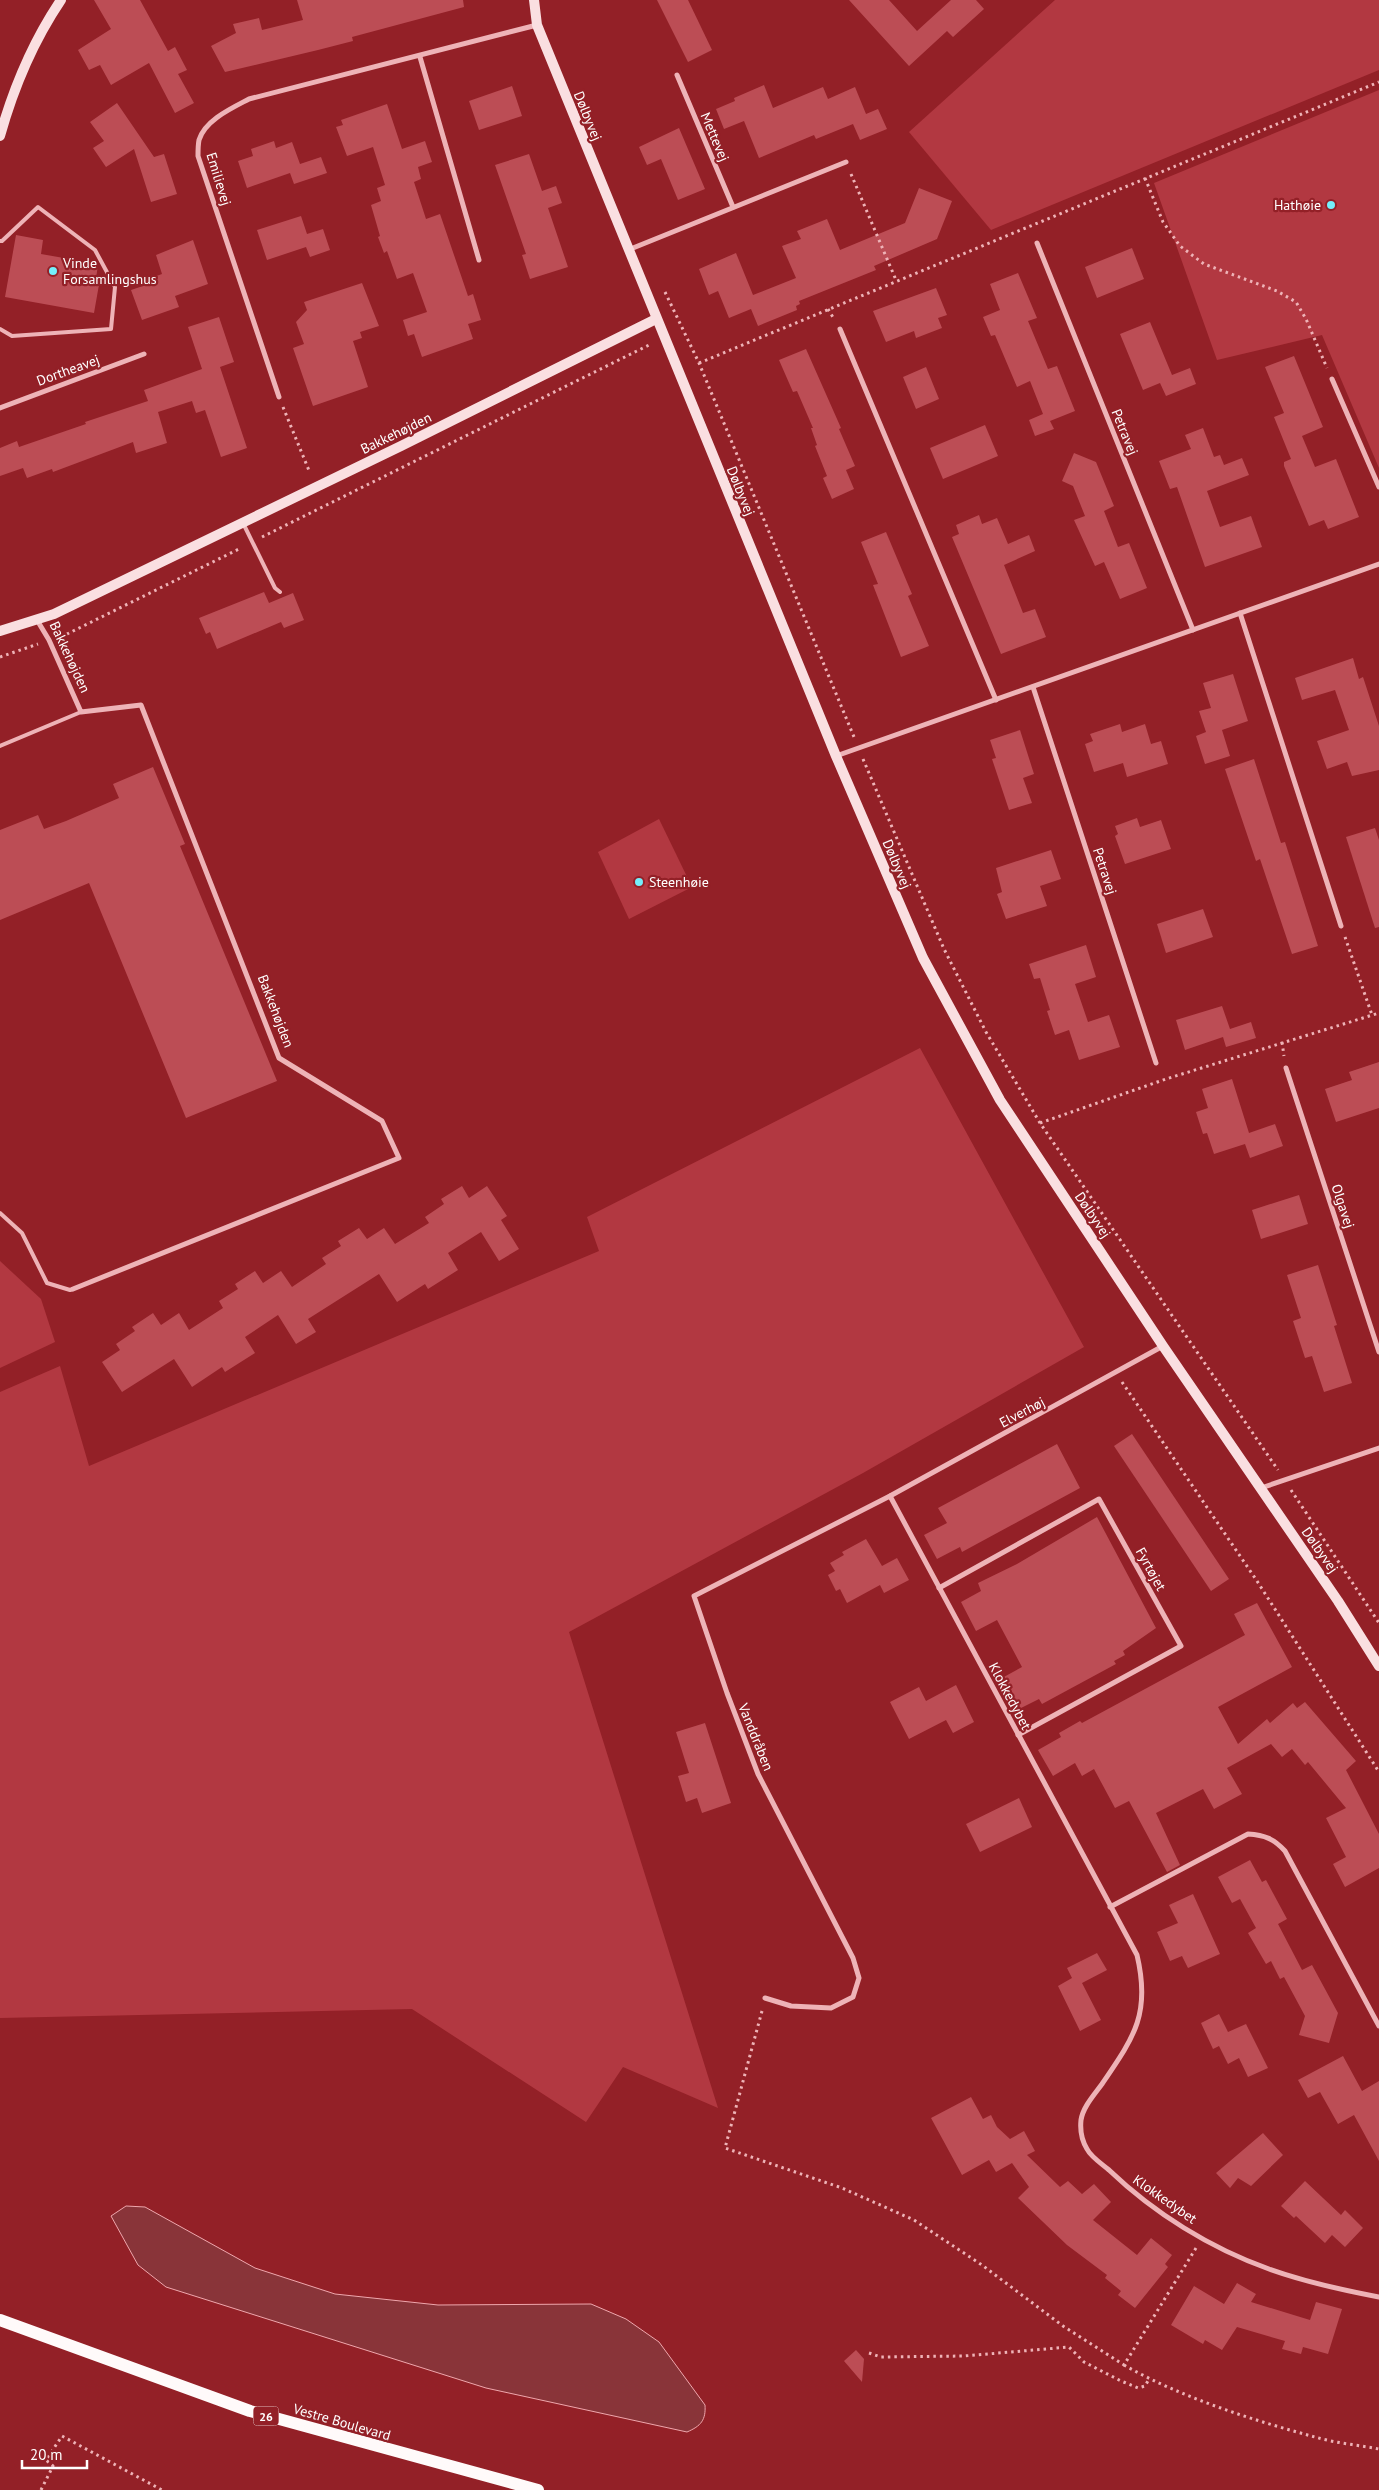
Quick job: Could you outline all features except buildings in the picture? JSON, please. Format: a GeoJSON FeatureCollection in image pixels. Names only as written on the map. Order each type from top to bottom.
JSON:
{"type":"FeatureCollection","features":[{"type":"Feature","properties":{"kind":"main road","name":"Vestre Boulevard"},"geometry":{"type":"LineString","coordinates":[[0,2320],[250,2412],[538,2490]]}},
{"type":"Feature","properties":{"kind":"street"},"geometry":{"type":"LineString","coordinates":[[0,136],[11,97],[39,33],[61,0]]}},
{"type":"Feature","properties":{"kind":"street","name":"Dølbyvej"},"geometry":{"type":"LineString","coordinates":[[534,0],[537,25],[663,338],[836,756],[923,958],[1000,1100],[1163,1346],[1338,1600],[1379,1666]]}},
{"type":"Feature","properties":{"kind":"street","name":"Emilievej"},"geometry":{"type":"LineString","coordinates":[[279,397],[198,156],[199,139],[216,119],[249,99],[420,57],[537,25]]}},
{"type":"Feature","properties":{"kind":"street"},"geometry":{"type":"LineString","coordinates":[[420,57],[479,260]]}},
{"type":"Feature","properties":{"kind":"street","name":"Mettevej"},"geometry":{"type":"LineString","coordinates":[[677,75],[733,207]]}},
{"type":"Feature","properties":{"kind":"street"},"geometry":{"type":"LineString","coordinates":[[628,250],[846,162]]}},
{"type":"Feature","properties":{"kind":"street","name":"Petravej"},"geometry":{"type":"LineString","coordinates":[[1036,243],[1193,630]]}},
{"type":"Feature","properties":{"kind":"street","name":"Bakkehøjden"},"geometry":{"type":"LineString","coordinates":[[0,631],[54,614],[656,319]]}},
{"type":"Feature","properties":{"kind":"street"},"geometry":{"type":"LineString","coordinates":[[840,329],[996,700]]}},
{"type":"Feature","properties":{"kind":"street","name":"Dortheavej"},"geometry":{"type":"LineString","coordinates":[[0,408],[144,354]]}},
{"type":"Feature","properties":{"kind":"street"},"geometry":{"type":"LineString","coordinates":[[1332,379],[1379,486]]}},
{"type":"Feature","properties":{"kind":"street"},"geometry":{"type":"LineString","coordinates":[[836,756],[1379,564]]}},
{"type":"Feature","properties":{"kind":"street"},"geometry":{"type":"LineString","coordinates":[[1240,614],[1341,926]]}},
{"type":"Feature","properties":{"kind":"street","name":"Bakkehøjden"},"geometry":{"type":"LineString","coordinates":[[37,620],[49,640],[81,712],[141,705],[279,1058],[382,1121],[399,1158],[73,1289]]}},
{"type":"Feature","properties":{"kind":"street","name":"Petravej"},"geometry":{"type":"LineString","coordinates":[[1033,687],[1156,1063]]}},
{"type":"Feature","properties":{"kind":"street","name":"Olgavej"},"geometry":{"type":"LineString","coordinates":[[1286,1068],[1379,1352]]}},
{"type":"Feature","properties":{"kind":"street","name":"Elverhøj"},"geometry":{"type":"LineString","coordinates":[[890,1496],[1116,1374],[1163,1346]]}},
{"type":"Feature","properties":{"kind":"street"},"geometry":{"type":"LineString","coordinates":[[1261,1488],[1379,1448]]}},
{"type":"Feature","properties":{"kind":"street","name":"Klokkedybet"},"geometry":{"type":"LineString","coordinates":[[890,1496],[1137,1955],[1142,1977],[1142,2000],[1138,2022],[1130,2043],[1088,2104],[1081,2119],[1081,2136],[1088,2151],[1136,2196],[1202,2238],[1268,2269],[1329,2287],[1379,2297]]}},
{"type":"Feature","properties":{"kind":"street","name":"Vanddråben"},"geometry":{"type":"LineString","coordinates":[[766,1998],[791,2006],[831,2008],[852,1997],[859,1978],[853,1958],[758,1774],[726,1693],[694,1596],[890,1496]]}},
{"type":"Feature","properties":{"kind":"street","name":"Fyrtøjet"},"geometry":{"type":"LineString","coordinates":[[939,1588],[1099,1499],[1181,1646],[1018,1735]]}},
{"type":"Feature","properties":{"kind":"street"},"geometry":{"type":"LineString","coordinates":[[1110,1907],[1248,1834],[1262,1834],[1275,1840],[1285,1851],[1379,2026]]}},
{"type":"Feature","properties":{"kind":"lane"},"geometry":{"type":"LineString","coordinates":[[0,240],[2,241],[38,207],[95,250],[115,287],[111,329],[12,336],[0,329]]}},
{"type":"Feature","properties":{"kind":"lane"},"geometry":{"type":"LineString","coordinates":[[243,523],[275,588],[280,592]]}},
{"type":"Feature","properties":{"kind":"lane"},"geometry":{"type":"LineString","coordinates":[[0,746],[81,712]]}},
{"type":"Feature","properties":{"kind":"lane"},"geometry":{"type":"LineString","coordinates":[[0,1213],[22,1232],[47,1282],[70,1290],[73,1289]]}},
{"type":"Feature","properties":{"kind":"path"},"geometry":{"type":"LineString","coordinates":[[699,363],[1379,82]]}},
{"type":"Feature","properties":{"kind":"path"},"geometry":{"type":"LineString","coordinates":[[846,162],[896,280]]}},
{"type":"Feature","properties":{"kind":"path"},"geometry":{"type":"LineString","coordinates":[[1145,178],[1163,222],[1180,246],[1204,264],[1276,291],[1296,302],[1306,319],[1332,379]]}},
{"type":"Feature","properties":{"kind":"path"},"geometry":{"type":"LineString","coordinates":[[662,286],[699,363],[944,949],[986,1032],[1040,1123],[1284,1479],[1379,1623]]}},
{"type":"Feature","properties":{"kind":"path"},"geometry":{"type":"LineString","coordinates":[[0,657],[64,635],[682,328]]}},
{"type":"Feature","properties":{"kind":"path"},"geometry":{"type":"LineString","coordinates":[[279,397],[316,487]]}},
{"type":"Feature","properties":{"kind":"path"},"geometry":{"type":"LineString","coordinates":[[1341,926],[1372,1015]]}},
{"type":"Feature","properties":{"kind":"path"},"geometry":{"type":"LineString","coordinates":[[1040,1123],[1166,1079],[1379,1013]]}},
{"type":"Feature","properties":{"kind":"path"},"geometry":{"type":"LineString","coordinates":[[1116,1374],[1256,1581],[1379,1772]]}},
{"type":"Feature","properties":{"kind":"path"},"geometry":{"type":"LineString","coordinates":[[766,1998],[726,2148],[842,2188],[914,2220],[982,2265],[1063,2326],[1149,2379],[1316,2438],[1379,2449]]}},
{"type":"Feature","properties":{"kind":"path"},"geometry":{"type":"LineString","coordinates":[[1124,2365],[1202,2238]]}},
{"type":"Feature","properties":{"kind":"path"},"geometry":{"type":"LineString","coordinates":[[869,2353],[881,2357],[964,2356],[1069,2347],[1084,2362],[1129,2385],[1138,2388],[1145,2386],[1149,2379]]}},
{"type":"Feature","properties":{"kind":"path"},"geometry":{"type":"LineString","coordinates":[[42,2490],[53,2466],[46,2460],[62,2436],[162,2490]]}},
{"type":"Feature","properties":{"kind":"shaded area"},"geometry":{"type":"Polygon","coordinates":[[[1055,0],[1379,0],[1379,70],[991,230],[909,132],[1055,0]]]}},
{"type":"Feature","properties":{"kind":"shaded area"},"geometry":{"type":"Polygon","coordinates":[[[1379,90],[1379,468],[1322,335],[1217,360],[1154,183],[1379,90]]]}},
{"type":"Feature","properties":{"kind":"shaded area"},"geometry":{"type":"Polygon","coordinates":[[[659,819],[692,887],[629,919],[598,852],[659,819]]]}},
{"type":"Feature","properties":{"kind":"shaded area"},"geometry":{"type":"Polygon","coordinates":[[[920,1048],[1084,1347],[863,1473],[569,1632],[718,2108],[623,2067],[586,2122],[412,2009],[0,2018],[0,1392],[60,1366],[89,1466],[599,1251],[587,1217],[920,1048]]]}},
{"type":"Feature","properties":{"kind":"shaded area"},"geometry":{"type":"Polygon","coordinates":[[[0,1261],[41,1299],[55,1342],[0,1368],[0,1261]]]}},
{"type":"Feature","properties":{"kind":"shaded area"},"geometry":{"type":"Polygon","coordinates":[[[126,2206],[145,2207],[255,2268],[335,2294],[438,2305],[591,2304],[626,2319],[659,2342],[705,2405],[705,2415],[699,2425],[687,2432],[486,2388],[166,2287],[138,2265],[111,2216],[126,2206]]]}},
{"type":"Feature","properties":{"kind":"place","name":"Hathøie"},"geometry":{"type":"Point","coordinates":[1331,205]}},
{"type":"Feature","properties":{"kind":"place","name":"Vinde Forsamlingshus"},"geometry":{"type":"Point","coordinates":[53,271]}},
{"type":"Feature","properties":{"kind":"place","name":"Steenhøie"},"geometry":{"type":"Point","coordinates":[639,882]}}]}
